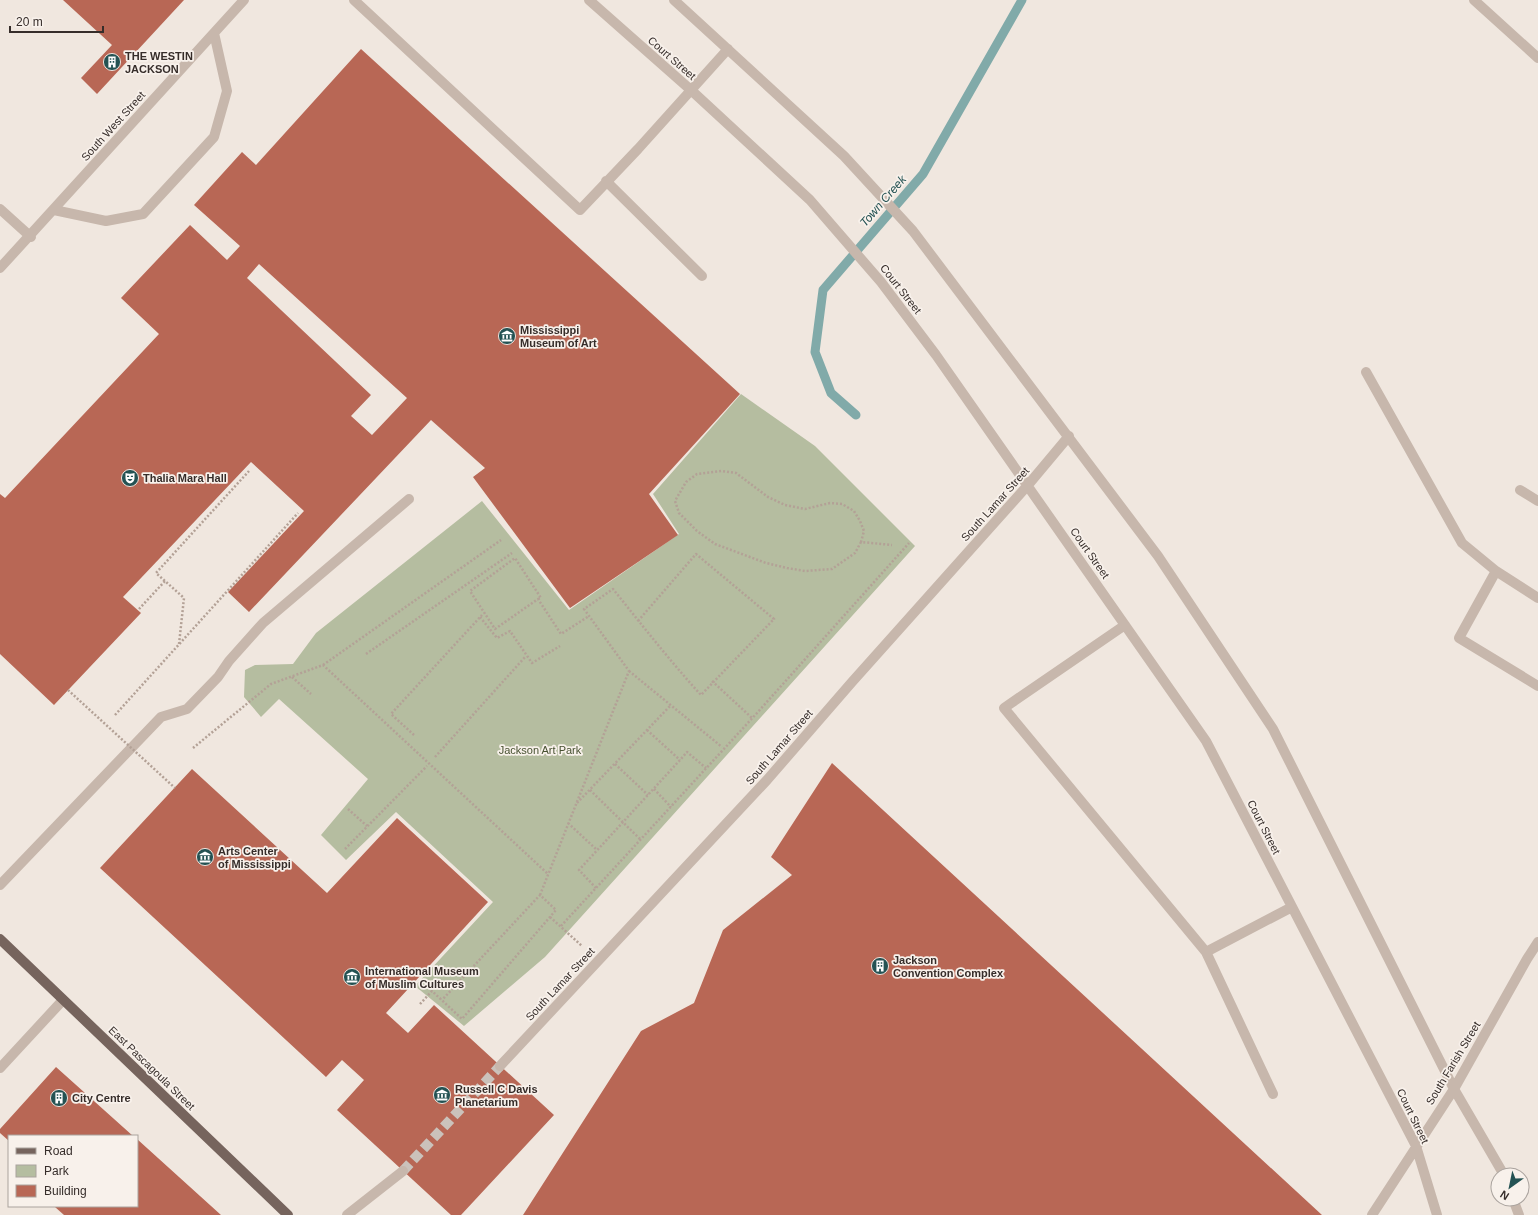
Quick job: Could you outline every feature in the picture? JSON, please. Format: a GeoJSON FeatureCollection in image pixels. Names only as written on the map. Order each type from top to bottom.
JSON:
{"type":"FeatureCollection","features":[{"type":"Feature","properties":{"kind":"main road","name":"East Pascagoula Street"},"geometry":{"type":"LineString","coordinates":[[0,939],[288,1215]]}},
{"type":"Feature","properties":{"kind":"street","name":"South West Street"},"geometry":{"type":"LineString","coordinates":[[0,268],[30,237],[244,0]]}},
{"type":"Feature","properties":{"kind":"street"},"geometry":{"type":"LineString","coordinates":[[354,0],[580,210],[692,91],[728,49]]}},
{"type":"Feature","properties":{"kind":"street","name":"Court Street"},"geometry":{"type":"LineString","coordinates":[[589,0],[692,91],[810,200],[881,282],[936,355],[1028,485],[1206,741],[1416,1146],[1437,1215]]}},
{"type":"Feature","properties":{"kind":"street"},"geometry":{"type":"LineString","coordinates":[[674,0],[844,156],[913,231],[982,320],[1158,556],[1273,729],[1454,1089],[1499,1167]]}},
{"type":"Feature","properties":{"kind":"street"},"geometry":{"type":"LineString","coordinates":[[1474,0],[1538,58]]}},
{"type":"Feature","properties":{"kind":"street"},"geometry":{"type":"LineString","coordinates":[[54,210],[106,221],[143,214],[214,137],[227,91],[214,33]]}},
{"type":"Feature","properties":{"kind":"street"},"geometry":{"type":"LineString","coordinates":[[606,181],[702,276]]}},
{"type":"Feature","properties":{"kind":"street"},"geometry":{"type":"LineString","coordinates":[[0,209],[30,237]]}},
{"type":"Feature","properties":{"kind":"street"},"geometry":{"type":"LineString","coordinates":[[1366,372],[1462,543],[1496,571],[1538,598]]}},
{"type":"Feature","properties":{"kind":"street","name":"South Lamar Street"},"geometry":{"type":"LineString","coordinates":[[500,1066],[767,780],[852,682],[1028,485],[1069,436]]}},
{"type":"Feature","properties":{"kind":"street"},"geometry":{"type":"LineString","coordinates":[[1520,490],[1538,501]]}},
{"type":"Feature","properties":{"kind":"street"},"geometry":{"type":"LineString","coordinates":[[0,885],[161,717],[187,709],[218,677],[229,660],[263,623],[409,499]]}},
{"type":"Feature","properties":{"kind":"street"},"geometry":{"type":"LineString","coordinates":[[1496,571],[1459,638],[1538,686]]}},
{"type":"Feature","properties":{"kind":"street"},"geometry":{"type":"LineString","coordinates":[[1125,625],[1004,708],[1206,952],[1273,1094]]}},
{"type":"Feature","properties":{"kind":"street"},"geometry":{"type":"LineString","coordinates":[[1206,952],[1292,907]]}},
{"type":"Feature","properties":{"kind":"street","name":"South Farish Street"},"geometry":{"type":"LineString","coordinates":[[1372,1215],[1454,1089],[1538,942]]}},
{"type":"Feature","properties":{"kind":"street"},"geometry":{"type":"LineString","coordinates":[[0,1068],[63,1000]]}},
{"type":"Feature","properties":{"kind":"street"},"geometry":{"type":"LineString","coordinates":[[347,1215],[403,1171]]}},
{"type":"Feature","properties":{"kind":"path"},"geometry":{"type":"LineString","coordinates":[[179,645],[184,598],[156,573],[249,471]]}},
{"type":"Feature","properties":{"kind":"path"},"geometry":{"type":"LineString","coordinates":[[722,471],[736,473],[768,497],[785,505],[805,509],[830,503],[842,504],[854,511],[860,521],[864,531],[861,542],[855,552],[832,569],[805,571],[787,568],[766,563],[715,544],[697,531],[679,512],[675,501],[686,482],[697,474],[722,471]]}},
{"type":"Feature","properties":{"kind":"path"},"geometry":{"type":"LineString","coordinates":[[115,715],[298,513]]}},
{"type":"Feature","properties":{"kind":"path"},"geometry":{"type":"LineString","coordinates":[[193,748],[271,684],[323,665],[501,540]]}},
{"type":"Feature","properties":{"kind":"path"},"geometry":{"type":"LineString","coordinates":[[861,542],[892,545]]}},
{"type":"Feature","properties":{"kind":"path"},"geometry":{"type":"LineString","coordinates":[[561,926],[752,718],[909,543]]}},
{"type":"Feature","properties":{"kind":"path"},"geometry":{"type":"LineString","coordinates":[[366,654],[512,553]]}},
{"type":"Feature","properties":{"kind":"path"},"geometry":{"type":"LineString","coordinates":[[638,621],[696,554],[774,619],[712,681],[701,695],[638,621],[613,589],[584,609],[628,670],[722,747]]}},
{"type":"Feature","properties":{"kind":"path"},"geometry":{"type":"LineString","coordinates":[[515,558],[541,598],[538,599],[495,629],[470,592],[515,558]]}},
{"type":"Feature","properties":{"kind":"path"},"geometry":{"type":"LineString","coordinates":[[139,609],[165,581]]}},
{"type":"Feature","properties":{"kind":"path"},"geometry":{"type":"LineString","coordinates":[[538,599],[562,634],[588,616]]}},
{"type":"Feature","properties":{"kind":"path"},"geometry":{"type":"LineString","coordinates":[[414,735],[391,714],[481,616],[497,638],[510,631],[532,663],[560,646]]}},
{"type":"Feature","properties":{"kind":"path"},"geometry":{"type":"LineString","coordinates":[[435,757],[526,656]]}},
{"type":"Feature","properties":{"kind":"path"},"geometry":{"type":"LineString","coordinates":[[323,665],[548,874]]}},
{"type":"Feature","properties":{"kind":"path"},"geometry":{"type":"LineString","coordinates":[[442,1000],[540,895],[628,670]]}},
{"type":"Feature","properties":{"kind":"path"},"geometry":{"type":"LineString","coordinates":[[292,677],[311,694]]}},
{"type":"Feature","properties":{"kind":"path"},"geometry":{"type":"LineString","coordinates":[[712,681],[752,718]]}},
{"type":"Feature","properties":{"kind":"path"},"geometry":{"type":"LineString","coordinates":[[68,690],[175,788]]}},
{"type":"Feature","properties":{"kind":"path"},"geometry":{"type":"LineString","coordinates":[[576,805],[671,705]]}},
{"type":"Feature","properties":{"kind":"path"},"geometry":{"type":"LineString","coordinates":[[647,730],[680,760]]}},
{"type":"Feature","properties":{"kind":"path"},"geometry":{"type":"LineString","coordinates":[[596,888],[579,870],[597,850],[687,752],[706,768]]}},
{"type":"Feature","properties":{"kind":"path"},"geometry":{"type":"LineString","coordinates":[[615,764],[648,795]]}},
{"type":"Feature","properties":{"kind":"path"},"geometry":{"type":"LineString","coordinates":[[345,849],[427,766]]}},
{"type":"Feature","properties":{"kind":"path"},"geometry":{"type":"LineString","coordinates":[[654,789],[671,807]]}},
{"type":"Feature","properties":{"kind":"path"},"geometry":{"type":"LineString","coordinates":[[590,790],[641,840]]}},
{"type":"Feature","properties":{"kind":"path"},"geometry":{"type":"LineString","coordinates":[[348,810],[368,826]]}},
{"type":"Feature","properties":{"kind":"path"},"geometry":{"type":"LineString","coordinates":[[568,823],[597,850]]}},
{"type":"Feature","properties":{"kind":"path"},"geometry":{"type":"LineString","coordinates":[[420,1004],[432,991],[462,1019],[556,910],[540,895]]}},
{"type":"Feature","properties":{"kind":"path"},"geometry":{"type":"LineString","coordinates":[[550,917],[582,946]]}},
{"type":"Feature","properties":{"kind":"green space","name":"Jackson Art Park"},"geometry":{"type":"Polygon","coordinates":[[[741,394],[815,446],[915,546],[545,957],[464,1026],[415,986],[493,902],[396,812],[346,860],[321,835],[368,779],[279,699],[261,717],[244,697],[245,670],[255,665],[293,664],[316,633],[482,501],[569,610],[679,534],[653,494],[741,394]]]}},
{"type":"Feature","properties":{"kind":"building","name":"THE WESTIN JACKSON"},"geometry":{"type":"Polygon","coordinates":[[[63,0],[184,0],[97,94],[81,78],[112,45],[63,0]]]}},
{"type":"Feature","properties":{"kind":"building"},"geometry":{"type":"Polygon","coordinates":[[[361,49],[740,394],[649,494],[678,535],[570,608],[473,477],[485,468],[431,420],[249,612],[228,592],[304,511],[251,462],[123,597],[141,613],[54,705],[0,654],[0,494],[5,498],[159,334],[121,298],[190,225],[227,260],[240,246],[194,205],[242,152],[256,165],[361,49]],[[259,264],[247,278],[371,395],[351,416],[372,435],[407,398],[259,264]]]}},
{"type":"Feature","properties":{"kind":"building","name":"Jackson Convention Complex"},"geometry":{"type":"Polygon","coordinates":[[[832,763],[1322,1215],[523,1215],[641,1031],[694,1003],[723,930],[792,875],[771,857],[832,763]]]}},
{"type":"Feature","properties":{"kind":"building","name":"Arts Center of Mississippi"},"geometry":{"type":"Polygon","coordinates":[[[192,769],[327,893],[397,818],[488,902],[386,1013],[408,1033],[434,1005],[554,1115],[461,1215],[451,1215],[337,1110],[364,1080],[342,1060],[326,1077],[100,868],[192,769]]]}},
{"type":"Feature","properties":{"kind":"building","name":"City Centre"},"geometry":{"type":"Polygon","coordinates":[[[56,1067],[132,1135],[8,1135],[8,1140],[0,1133],[0,1129],[56,1067]]]}},
{"type":"Feature","properties":{"kind":"building"},"geometry":{"type":"Polygon","coordinates":[[[138,1140],[221,1215],[64,1215],[55,1207],[138,1207],[138,1140]]]}},
{"type":"Feature","properties":{"kind":"waterway","name":"Town Creek"},"geometry":{"type":"LineString","coordinates":[[856,415],[831,393],[815,352],[823,290],[923,174],[1022,0]]}},
{"type":"Feature","properties":{"kind":"tunnel"},"geometry":{"type":"LineString","coordinates":[[403,1171],[500,1066]]}},
{"type":"Feature","properties":{"kind":"place","name":"THE WESTIN JACKSON"},"geometry":{"type":"Point","coordinates":[112,62]}},
{"type":"Feature","properties":{"kind":"place","name":"Mississippi Museum of Art"},"geometry":{"type":"Point","coordinates":[507,336]}},
{"type":"Feature","properties":{"kind":"place","name":"Thalia Mara Hall"},"geometry":{"type":"Point","coordinates":[130,478]}},
{"type":"Feature","properties":{"kind":"place","name":"Arts Center of Mississippi"},"geometry":{"type":"Point","coordinates":[205,857]}},
{"type":"Feature","properties":{"kind":"place","name":"Jackson Convention Complex"},"geometry":{"type":"Point","coordinates":[880,966]}},
{"type":"Feature","properties":{"kind":"place","name":"International Museum of Muslim Cultures"},"geometry":{"type":"Point","coordinates":[352,977]}},
{"type":"Feature","properties":{"kind":"place","name":"Russell C Davis Planetarium"},"geometry":{"type":"Point","coordinates":[442,1095]}},
{"type":"Feature","properties":{"kind":"place","name":"City Centre"},"geometry":{"type":"Point","coordinates":[59,1098]}}]}
